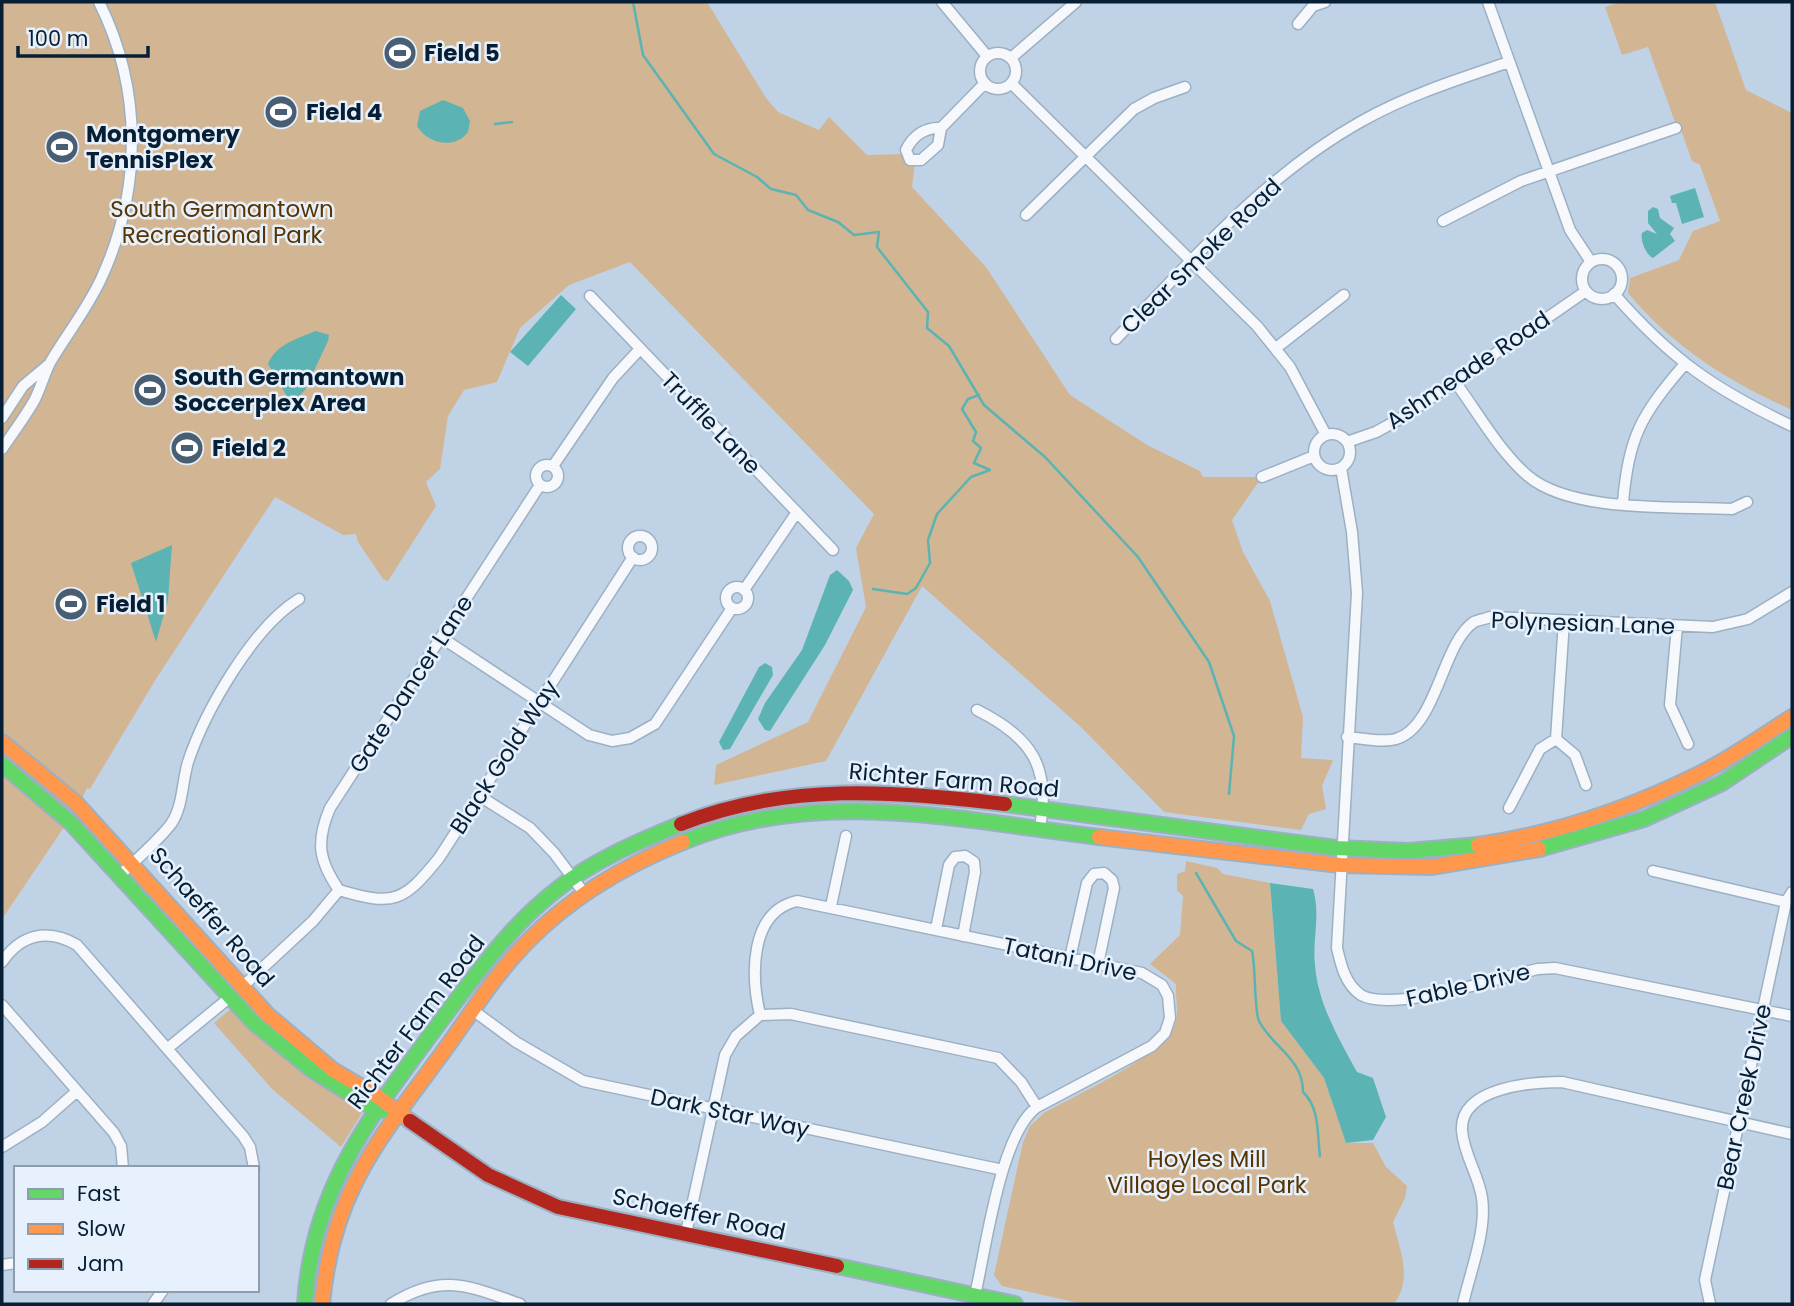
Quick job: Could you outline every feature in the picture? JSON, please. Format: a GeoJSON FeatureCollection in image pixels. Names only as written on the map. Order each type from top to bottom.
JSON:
{"type":"FeatureCollection","features":[{"type":"Feature","properties":{"kind":"main road","name":"Richter Farm Road"},"geometry":{"type":"LineString","coordinates":[[305,1304],[314,1232],[326,1200],[361,1133],[378,1104],[516,927],[551,893],[573,877],[650,836],[706,813],[780,796],[860,790],[1044,809],[1341,849],[1427,851],[1489,842],[1555,827],[1640,800],[1704,771],[1792,717]]}},
{"type":"Feature","properties":{"kind":"main road","name":"Richter Farm Road"},"geometry":{"type":"LineString","coordinates":[[322,1304],[324,1264],[340,1208],[355,1176],[397,1113],[527,943],[584,894],[658,853],[718,829],[772,816],[864,809],[1040,827],[1340,865],[1431,867],[1501,858],[1563,844],[1644,819],[1722,783],[1792,736]]}},
{"type":"Feature","properties":{"kind":"main road","name":"Schaeffer Road"},"geometry":{"type":"LineString","coordinates":[[2,742],[76,802],[133,862],[242,987],[308,1051],[378,1104]]}},
{"type":"Feature","properties":{"kind":"main road","name":"Schaeffer Road"},"geometry":{"type":"LineString","coordinates":[[2,764],[64,815],[121,874],[229,998],[277,1043],[344,1092],[397,1113],[477,1170],[522,1195],[558,1208],[1015,1304]]}},
{"type":"Feature","properties":{"kind":"main road"},"geometry":{"type":"LineString","coordinates":[[344,1092],[359,1110],[361,1133]]}},
{"type":"Feature","properties":{"kind":"street"},"geometry":{"type":"LineString","coordinates":[[2,449],[33,403],[51,362],[101,280],[121,225],[129,192],[133,152],[128,86],[121,54],[99,2]]}},
{"type":"Feature","properties":{"kind":"street"},"geometry":{"type":"LineString","coordinates":[[942,2],[987,56]]}},
{"type":"Feature","properties":{"kind":"street"},"geometry":{"type":"LineString","coordinates":[[1011,58],[1076,2]]}},
{"type":"Feature","properties":{"kind":"street"},"geometry":{"type":"LineString","coordinates":[[1298,24],[1312,6],[1325,2]]}},
{"type":"Feature","properties":{"kind":"street"},"geometry":{"type":"LineString","coordinates":[[1488,2],[1570,230],[1591,262]]}},
{"type":"Feature","properties":{"kind":"street"},"geometry":{"type":"LineString","coordinates":[[996,52],[1011,58],[1016,74],[1011,83],[995,89],[985,83],[980,66],[987,56],[996,52]]}},
{"type":"Feature","properties":{"kind":"street","name":"Clear Smoke Road"},"geometry":{"type":"LineString","coordinates":[[1116,339],[1192,260],[1268,187],[1335,137],[1417,95],[1509,62]]}},
{"type":"Feature","properties":{"kind":"street"},"geometry":{"type":"LineString","coordinates":[[941,128],[985,83]]}},
{"type":"Feature","properties":{"kind":"street"},"geometry":{"type":"LineString","coordinates":[[1011,83],[1192,260],[1276,348],[1312,404],[1326,435]]}},
{"type":"Feature","properties":{"kind":"street"},"geometry":{"type":"LineString","coordinates":[[1026,215],[1134,109],[1154,97],[1185,87]]}},
{"type":"Feature","properties":{"kind":"street"},"geometry":{"type":"LineString","coordinates":[[1443,221],[1521,181],[1676,128]]}},
{"type":"Feature","properties":{"kind":"street"},"geometry":{"type":"LineString","coordinates":[[1610,261],[1620,270],[1621,283],[1614,294],[1602,299],[1586,290],[1583,272],[1591,262],[1610,261]]}},
{"type":"Feature","properties":{"kind":"street","name":"Ashmeade Road"},"geometry":{"type":"LineString","coordinates":[[1347,442],[1386,427],[1456,383],[1586,290]]}},
{"type":"Feature","properties":{"kind":"street"},"geometry":{"type":"LineString","coordinates":[[1614,294],[1646,331],[1684,365],[1749,406],[1792,426]]}},
{"type":"Feature","properties":{"kind":"street"},"geometry":{"type":"LineString","coordinates":[[1276,348],[1344,295]]}},
{"type":"Feature","properties":{"kind":"street","name":"Truffle Lane"},"geometry":{"type":"LineString","coordinates":[[590,296],[833,550]]}},
{"type":"Feature","properties":{"kind":"street","name":"Gate Dancer Lane"},"geometry":{"type":"LineString","coordinates":[[553,466],[612,378],[640,349]]}},
{"type":"Feature","properties":{"kind":"street"},"geometry":{"type":"LineString","coordinates":[[14,430],[2,420],[23,386],[51,362]]}},
{"type":"Feature","properties":{"kind":"street"},"geometry":{"type":"LineString","coordinates":[[1623,503],[1629,452],[1636,431],[1663,389],[1684,365]]}},
{"type":"Feature","properties":{"kind":"street"},"geometry":{"type":"LineString","coordinates":[[1456,383],[1512,460],[1529,477],[1554,492],[1577,500],[1732,509],[1748,502]]}},
{"type":"Feature","properties":{"kind":"street"},"geometry":{"type":"LineString","coordinates":[[1326,435],[1338,435],[1347,442],[1350,452],[1341,468],[1326,469],[1314,456],[1315,445],[1326,435]]}},
{"type":"Feature","properties":{"kind":"street"},"geometry":{"type":"LineString","coordinates":[[1262,477],[1314,456]]}},
{"type":"Feature","properties":{"kind":"street","name":"Gate Dancer Lane"},"geometry":{"type":"LineString","coordinates":[[547,464],[553,466],[558,476],[556,484],[548,487],[540,485],[535,477],[538,468],[547,464]]}},
{"type":"Feature","properties":{"kind":"street","name":"Fable Drive"},"geometry":{"type":"LineString","coordinates":[[1341,468],[1352,532],[1357,593],[1356,643],[1347,737],[1340,865],[1337,948],[1342,974],[1362,995],[1393,1001],[1538,969],[1555,968],[1792,1017]]}},
{"type":"Feature","properties":{"kind":"street","name":"Gate Dancer Lane"},"geometry":{"type":"LineString","coordinates":[[339,890],[327,873],[321,853],[320,831],[330,808],[540,485]]}},
{"type":"Feature","properties":{"kind":"street"},"geometry":{"type":"LineString","coordinates":[[732,608],[740,609],[747,604],[744,590],[796,512]]}},
{"type":"Feature","properties":{"kind":"street","name":"Black Gold Way"},"geometry":{"type":"LineString","coordinates":[[339,890],[382,899],[411,891],[439,858],[633,557]]}},
{"type":"Feature","properties":{"kind":"street"},"geometry":{"type":"LineString","coordinates":[[732,608],[727,600],[728,592],[735,588],[744,590]]}},
{"type":"Feature","properties":{"kind":"street","name":"Polynesian Lane"},"geometry":{"type":"LineString","coordinates":[[1347,737],[1395,740],[1409,732],[1423,714],[1463,634],[1474,622],[1490,617],[1713,627],[1748,619],[1792,592]]}},
{"type":"Feature","properties":{"kind":"street"},"geometry":{"type":"LineString","coordinates":[[121,874],[171,824],[178,810],[188,762],[207,716],[222,689],[278,612],[299,599]]}},
{"type":"Feature","properties":{"kind":"street"},"geometry":{"type":"LineString","coordinates":[[442,638],[589,735],[612,741],[630,738],[655,724],[732,608]]}},
{"type":"Feature","properties":{"kind":"street"},"geometry":{"type":"LineString","coordinates":[[1556,739],[1564,621]]}},
{"type":"Feature","properties":{"kind":"street"},"geometry":{"type":"LineString","coordinates":[[1677,626],[1670,705],[1688,744]]}},
{"type":"Feature","properties":{"kind":"street"},"geometry":{"type":"LineString","coordinates":[[976,710],[1006,725],[1023,740],[1039,768],[1045,789],[1040,827]]}},
{"type":"Feature","properties":{"kind":"street"},"geometry":{"type":"LineString","coordinates":[[1556,739],[1575,755],[1586,785]]}},
{"type":"Feature","properties":{"kind":"street"},"geometry":{"type":"LineString","coordinates":[[1508,808],[1540,749],[1556,739]]}},
{"type":"Feature","properties":{"kind":"street"},"geometry":{"type":"LineString","coordinates":[[478,795],[530,828],[573,877],[584,894]]}},
{"type":"Feature","properties":{"kind":"street"},"geometry":{"type":"LineString","coordinates":[[831,906],[846,836]]}},
{"type":"Feature","properties":{"kind":"street"},"geometry":{"type":"LineString","coordinates":[[936,929],[949,865],[956,857],[965,856],[974,862],[975,872],[963,936]]}},
{"type":"Feature","properties":{"kind":"street"},"geometry":{"type":"LineString","coordinates":[[1653,871],[1786,902]]}},
{"type":"Feature","properties":{"kind":"street"},"geometry":{"type":"LineString","coordinates":[[1070,958],[1087,883],[1094,874],[1104,873],[1112,880],[1114,888],[1098,964]]}},
{"type":"Feature","properties":{"kind":"street"},"geometry":{"type":"LineString","coordinates":[[242,987],[313,922],[339,890]]}},
{"type":"Feature","properties":{"kind":"street","name":"Bear Creek Drive"},"geometry":{"type":"LineString","coordinates":[[1710,1304],[1705,1280],[1786,902],[1792,892]]}},
{"type":"Feature","properties":{"kind":"street","name":"Tatani Drive"},"geometry":{"type":"LineString","coordinates":[[760,1015],[754,987],[754,967],[764,923],[773,911],[784,904],[797,901],[1142,973],[1162,985],[1170,1007],[1168,1026],[1152,1046],[1037,1107],[1026,1115],[1018,1127],[1003,1170],[975,1295]]}},
{"type":"Feature","properties":{"kind":"street"},"geometry":{"type":"LineString","coordinates":[[2,962],[9,952],[27,938],[46,934],[67,939],[77,945],[243,1136],[250,1147],[254,1166]]}},
{"type":"Feature","properties":{"kind":"street"},"geometry":{"type":"LineString","coordinates":[[168,1048],[229,998]]}},
{"type":"Feature","properties":{"kind":"street"},"geometry":{"type":"LineString","coordinates":[[2,1004],[114,1133],[121,1146],[124,1166]]}},
{"type":"Feature","properties":{"kind":"street","name":"Dark Star Way"},"geometry":{"type":"LineString","coordinates":[[474,1011],[516,1042],[583,1081],[1003,1170]]}},
{"type":"Feature","properties":{"kind":"street"},"geometry":{"type":"LineString","coordinates":[[686,1233],[725,1055],[736,1036],[760,1015],[791,1014],[998,1058],[1021,1082],[1037,1107]]}},
{"type":"Feature","properties":{"kind":"street"},"geometry":{"type":"LineString","coordinates":[[1463,1304],[1480,1228],[1482,1199],[1462,1130],[1469,1107],[1478,1100],[1531,1083],[1562,1082],[1792,1134]]}},
{"type":"Feature","properties":{"kind":"street"},"geometry":{"type":"LineString","coordinates":[[2,1147],[42,1122],[76,1092]]}},
{"type":"Feature","properties":{"kind":"street"},"geometry":{"type":"LineString","coordinates":[[391,1304],[418,1291],[449,1282],[463,1284],[520,1304]]}},
{"type":"Feature","properties":{"kind":"green space","name":"South Germantown Recreational Park"},"geometry":{"type":"Polygon","coordinates":[[[2,2],[707,2],[766,98],[778,112],[819,130],[829,117],[867,155],[907,154],[915,162],[912,187],[986,267],[1070,395],[1147,445],[1200,471],[1203,477],[1262,477],[1232,520],[1243,552],[1270,601],[1303,717],[1301,758],[1333,760],[1322,786],[1326,809],[1309,814],[1301,830],[1164,812],[1082,728],[922,586],[826,761],[714,785],[716,765],[808,722],[866,607],[856,548],[874,514],[630,262],[569,285],[520,328],[497,382],[464,390],[448,416],[440,469],[426,482],[436,506],[388,581],[383,579],[358,542],[356,534],[343,535],[275,497],[156,679],[90,789],[87,788],[79,805],[2,919],[2,2]]]}},
{"type":"Feature","properties":{"kind":"green space"},"geometry":{"type":"Polygon","coordinates":[[[1621,2],[1715,2],[1746,90],[1792,113],[1792,410],[1746,388],[1703,361],[1664,330],[1628,293],[1630,278],[1679,260],[1693,231],[1720,221],[1700,165],[1692,161],[1679,124],[1676,125],[1648,47],[1622,55],[1605,7],[1621,2]]]}},
{"type":"Feature","properties":{"kind":"green space","name":"Hoyles Mill Village Local Park"},"geometry":{"type":"Polygon","coordinates":[[[1186,861],[1217,868],[1223,874],[1270,883],[1281,1021],[1324,1078],[1346,1143],[1373,1143],[1386,1167],[1407,1186],[1405,1198],[1393,1222],[1404,1274],[1400,1294],[1394,1304],[1083,1304],[1002,1286],[994,1275],[1023,1142],[1030,1126],[1044,1113],[1136,1062],[1153,1050],[1174,1027],[1177,1011],[1176,984],[1150,964],[1180,935],[1183,896],[1177,890],[1177,874],[1185,871],[1186,861]]]}},
{"type":"Feature","properties":{"kind":"green space"},"geometry":{"type":"Polygon","coordinates":[[[240,1001],[253,1002],[359,1098],[362,1113],[341,1147],[272,1089],[214,1023],[240,1001]]]}},
{"type":"Feature","properties":{"kind":"shaded area"},"geometry":{"type":"Polygon","coordinates":[[[443,100],[463,108],[470,121],[468,132],[462,138],[449,143],[434,141],[417,126],[420,111],[443,100]]]}},
{"type":"Feature","properties":{"kind":"shaded area"},"geometry":{"type":"Polygon","coordinates":[[[1695,188],[1704,217],[1682,224],[1676,203],[1672,203],[1670,196],[1695,188]]]}},
{"type":"Feature","properties":{"kind":"shaded area"},"geometry":{"type":"Polygon","coordinates":[[[1653,207],[1658,209],[1660,218],[1674,228],[1670,234],[1675,241],[1653,258],[1646,251],[1642,233],[1647,230],[1657,234],[1648,223],[1648,211],[1653,207]]]}},
{"type":"Feature","properties":{"kind":"shaded area"},"geometry":{"type":"Polygon","coordinates":[[[561,295],[576,309],[528,366],[510,352],[561,295]]]}},
{"type":"Feature","properties":{"kind":"shaded area"},"geometry":{"type":"Polygon","coordinates":[[[316,331],[329,335],[328,341],[305,390],[294,401],[289,400],[268,364],[271,357],[282,347],[316,331]]]}},
{"type":"Feature","properties":{"kind":"shaded area"},"geometry":{"type":"Polygon","coordinates":[[[172,545],[168,600],[156,642],[131,563],[172,545]]]}},
{"type":"Feature","properties":{"kind":"shaded area"},"geometry":{"type":"Polygon","coordinates":[[[837,570],[849,581],[853,590],[825,645],[770,731],[765,730],[758,719],[765,703],[802,650],[830,575],[837,570]]]}},
{"type":"Feature","properties":{"kind":"shaded area"},"geometry":{"type":"Polygon","coordinates":[[[765,663],[772,667],[773,675],[730,749],[723,750],[719,742],[759,667],[765,663]]]}},
{"type":"Feature","properties":{"kind":"shaded area"},"geometry":{"type":"Polygon","coordinates":[[[1270,883],[1313,889],[1316,909],[1315,965],[1320,994],[1330,1021],[1357,1072],[1373,1078],[1386,1117],[1373,1140],[1346,1143],[1324,1078],[1281,1021],[1270,883]]]}},
{"type":"Feature","properties":{"kind":"waterway"},"geometry":{"type":"LineString","coordinates":[[633,2],[643,55],[714,154],[757,177],[771,189],[796,195],[808,210],[838,222],[854,235],[879,232],[877,247],[928,312],[927,328],[949,346],[984,405],[1045,457],[1138,557],[1209,662],[1234,736],[1229,794]]}},
{"type":"Feature","properties":{"kind":"waterway"},"geometry":{"type":"LineString","coordinates":[[495,124],[512,122]]}},
{"type":"Feature","properties":{"kind":"waterway"},"geometry":{"type":"LineString","coordinates":[[873,589],[907,594],[916,588],[930,563],[928,540],[937,514],[971,477],[990,470],[974,463],[981,448],[973,441],[976,432],[962,409],[968,399],[979,395]]}},
{"type":"Feature","properties":{"kind":"waterway"},"geometry":{"type":"LineString","coordinates":[[1196,873],[1236,941],[1252,951],[1259,1021],[1298,1070],[1303,1092],[1315,1113],[1320,1156]]}},
{"type":"Feature","properties":{"kind":"traffic: fast"},"geometry":{"type":"LineString","coordinates":[[1539,849],[1644,819],[1722,783],[1792,736]]}},
{"type":"Feature","properties":{"kind":"traffic: fast"},"geometry":{"type":"LineString","coordinates":[[2,764],[71,823],[254,1023],[312,1070],[375,1109],[384,1110]]}},
{"type":"Feature","properties":{"kind":"traffic: fast"},"geometry":{"type":"LineString","coordinates":[[1005,804],[1336,848],[1408,851],[1478,845]]}},
{"type":"Feature","properties":{"kind":"traffic: fast"},"geometry":{"type":"LineString","coordinates":[[683,842],[734,825],[786,815],[837,811],[941,816],[1099,837]]}},
{"type":"Feature","properties":{"kind":"traffic: fast"},"geometry":{"type":"LineString","coordinates":[[305,1304],[310,1262],[320,1223],[333,1187],[350,1153],[392,1088],[480,970],[523,920],[569,880],[615,853],[681,824]]}},
{"type":"Feature","properties":{"kind":"traffic: fast"},"geometry":{"type":"LineString","coordinates":[[837,1266],[1015,1304]]}},
{"type":"Feature","properties":{"kind":"traffic: slow"},"geometry":{"type":"LineString","coordinates":[[1478,845],[1564,827],[1674,786],[1713,767],[1792,717]]}},
{"type":"Feature","properties":{"kind":"traffic: slow"},"geometry":{"type":"LineString","coordinates":[[2,742],[76,803],[268,1015],[333,1070],[377,1096],[410,1121]]}},
{"type":"Feature","properties":{"kind":"traffic: slow"},"geometry":{"type":"LineString","coordinates":[[1099,837],[1340,865],[1431,867],[1539,849]]}},
{"type":"Feature","properties":{"kind":"traffic: slow"},"geometry":{"type":"LineString","coordinates":[[322,1304],[335,1232],[360,1172],[395,1118],[503,969],[545,925],[581,896],[620,872],[683,842]]}},
{"type":"Feature","properties":{"kind":"traffic: jam"},"geometry":{"type":"LineString","coordinates":[[681,824],[761,801],[841,793],[922,796],[1005,804]]}},
{"type":"Feature","properties":{"kind":"traffic: jam"},"geometry":{"type":"LineString","coordinates":[[410,1121],[488,1175],[558,1207],[837,1266]]}},
{"type":"Feature","properties":{"kind":"place","name":"Field 5"},"geometry":{"type":"Point","coordinates":[400,53]}},
{"type":"Feature","properties":{"kind":"place","name":"Field 4"},"geometry":{"type":"Point","coordinates":[281,112]}},
{"type":"Feature","properties":{"kind":"place","name":"Montgomery TennisPlex"},"geometry":{"type":"Point","coordinates":[62,147]}},
{"type":"Feature","properties":{"kind":"place","name":"South Germantown Soccerplex Area"},"geometry":{"type":"Point","coordinates":[150,390]}},
{"type":"Feature","properties":{"kind":"place","name":"Field 2"},"geometry":{"type":"Point","coordinates":[187,448]}},
{"type":"Feature","properties":{"kind":"place","name":"Field 1"},"geometry":{"type":"Point","coordinates":[71,604]}}]}
